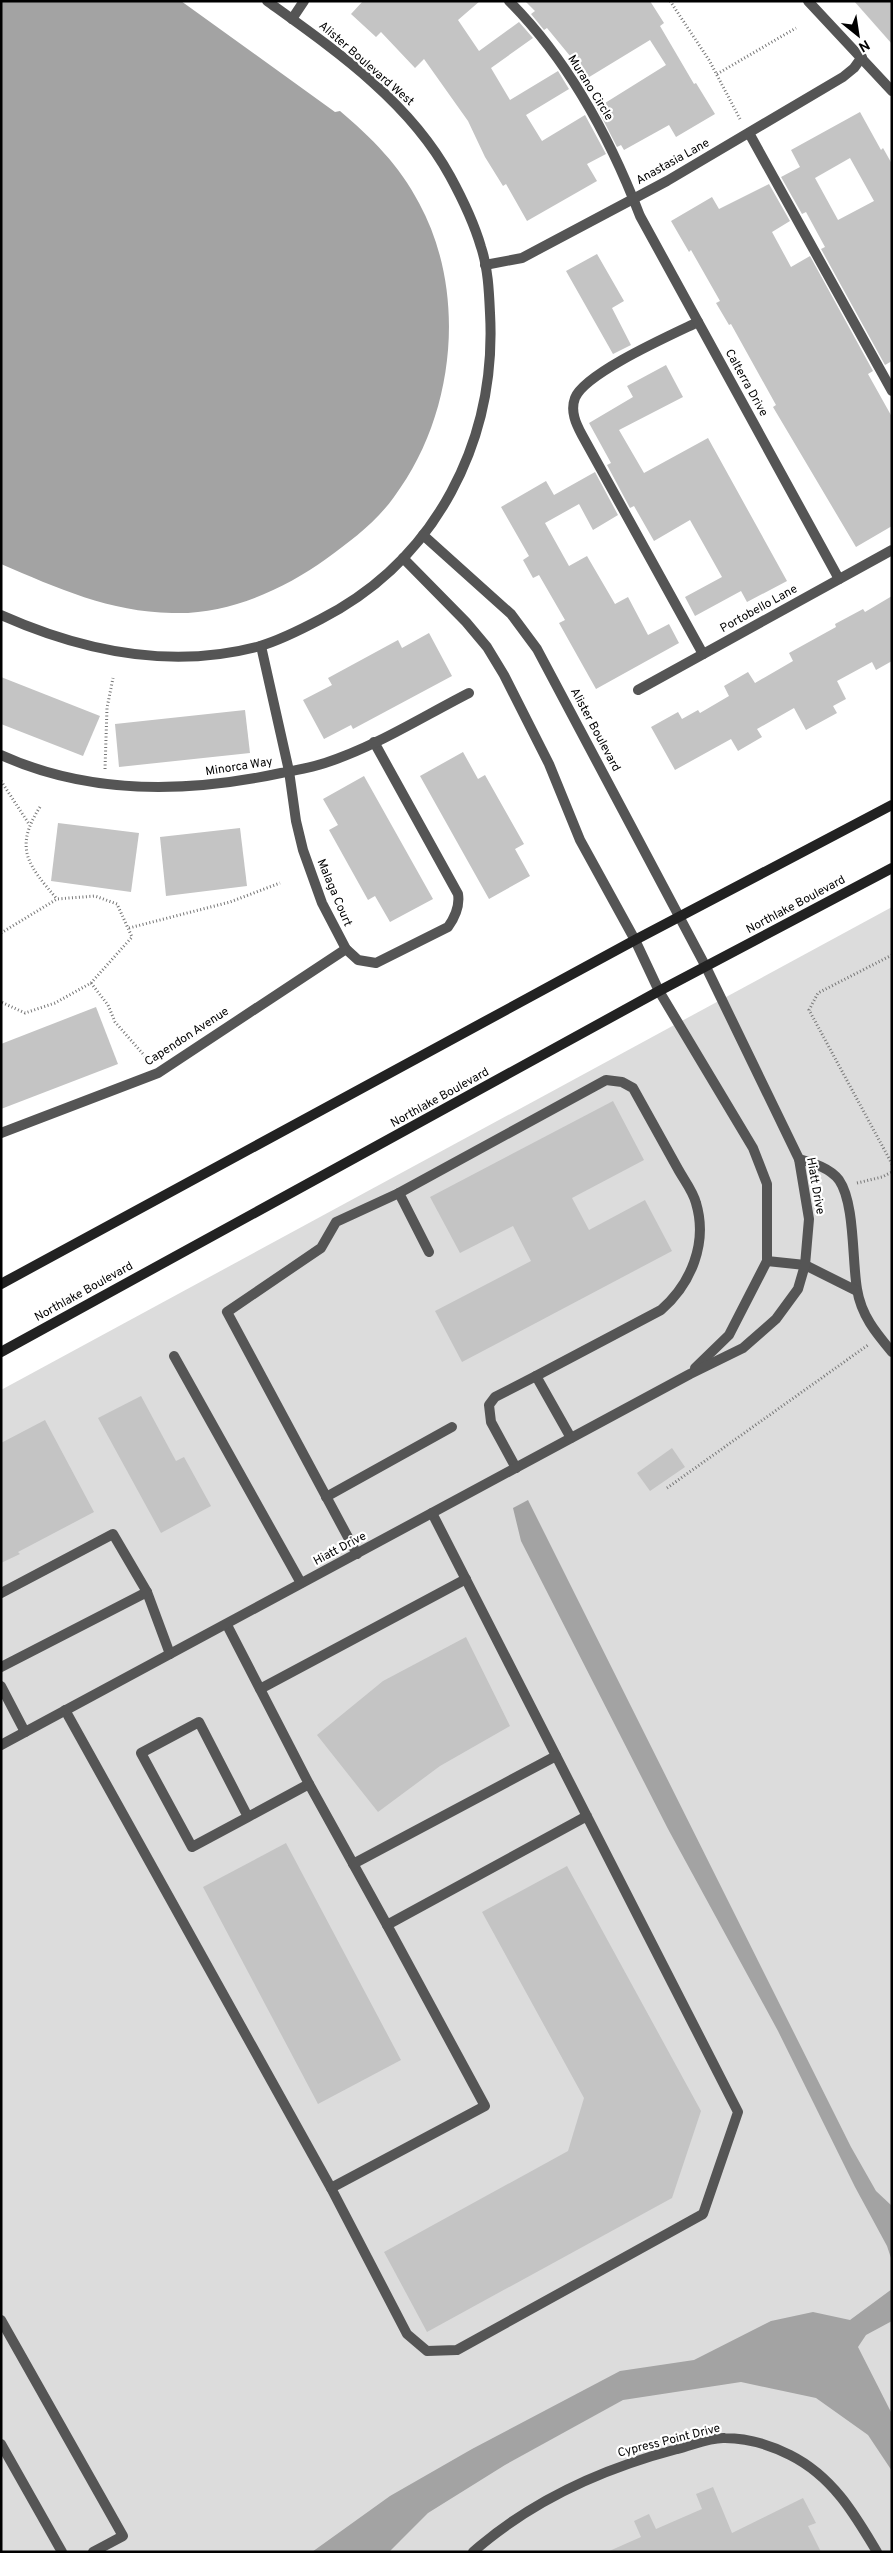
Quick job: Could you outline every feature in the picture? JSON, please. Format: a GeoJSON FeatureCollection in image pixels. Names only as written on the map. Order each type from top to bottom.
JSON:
{"type":"FeatureCollection","features":[{"type":"Feature","properties":{"kind":"main road"},"geometry":{"type":"LineString","coordinates":[[1,1284],[635,940],[892,805]]}},
{"type":"Feature","properties":{"kind":"main road","name":"Northlake Boulevard"},"geometry":{"type":"LineString","coordinates":[[1,1352],[706,967],[892,868]]}},
{"type":"Feature","properties":{"kind":"street","name":"Alister Boulevard West"},"geometry":{"type":"LineString","coordinates":[[1,615],[86,646],[132,654],[196,656],[261,646],[301,629],[346,606],[415,547],[452,492],[478,430],[489,371],[491,346],[485,265],[481,248],[453,183],[421,131],[407,115],[360,72],[267,1]]}},
{"type":"Feature","properties":{"kind":"street"},"geometry":{"type":"LineString","coordinates":[[292,19],[304,1]]}},
{"type":"Feature","properties":{"kind":"street","name":"Murano Circle"},"geometry":{"type":"LineString","coordinates":[[509,1],[542,38],[581,94],[624,174],[633,198]]}},
{"type":"Feature","properties":{"kind":"street"},"geometry":{"type":"LineString","coordinates":[[808,1],[892,91]]}},
{"type":"Feature","properties":{"kind":"street","name":"Anastasia Lane"},"geometry":{"type":"LineString","coordinates":[[485,265],[522,258],[668,181],[843,77],[862,58]]}},
{"type":"Feature","properties":{"kind":"street"},"geometry":{"type":"LineString","coordinates":[[749,133],[892,391]]}},
{"type":"Feature","properties":{"kind":"street","name":"Calterra Drive"},"geometry":{"type":"LineString","coordinates":[[633,198],[640,216],[840,578]]}},
{"type":"Feature","properties":{"kind":"street"},"geometry":{"type":"LineString","coordinates":[[698,322],[590,380],[574,399],[573,410],[582,435],[703,654]]}},
{"type":"Feature","properties":{"kind":"street","name":"Alister Boulevard"},"geometry":{"type":"LineString","coordinates":[[423,535],[511,614],[537,649],[678,918],[706,967]]}},
{"type":"Feature","properties":{"kind":"street","name":"Portobello Lane"},"geometry":{"type":"LineString","coordinates":[[638,690],[892,550]]}},
{"type":"Feature","properties":{"kind":"street"},"geometry":{"type":"LineString","coordinates":[[403,558],[466,622],[487,647],[504,675],[549,764],[580,840],[635,940],[660,992]]}},
{"type":"Feature","properties":{"kind":"street","name":"Malaga Court"},"geometry":{"type":"LineString","coordinates":[[261,646],[289,771],[296,821],[303,850],[322,903],[346,949],[358,960],[367,963],[376,963],[388,958],[448,926],[453,920],[459,900],[458,894],[374,742]]}},
{"type":"Feature","properties":{"kind":"street","name":"Minorca Way"},"geometry":{"type":"LineString","coordinates":[[1,755],[45,771],[119,786],[164,788],[242,782],[325,764],[374,742],[469,693]]}},
{"type":"Feature","properties":{"kind":"street","name":"Capendon Avenue"},"geometry":{"type":"LineString","coordinates":[[1,1133],[158,1073],[346,949]]}},
{"type":"Feature","properties":{"kind":"street","name":"Hiatt Drive"},"geometry":{"type":"LineString","coordinates":[[1,1745],[690,1374],[743,1348],[776,1319],[798,1289],[805,1265],[809,1219],[799,1159],[706,967]]}},
{"type":"Feature","properties":{"kind":"street","name":"Hiatt Drive"},"geometry":{"type":"LineString","coordinates":[[660,992],[753,1148],[767,1184],[769,1222],[767,1261],[728,1335],[690,1374]]}},
{"type":"Feature","properties":{"kind":"street"},"geometry":{"type":"LineString","coordinates":[[357,1554],[227,1312],[321,1248],[336,1222],[399,1193],[606,1080],[622,1082],[633,1088],[696,1202],[701,1231],[694,1265],[673,1300],[661,1310],[495,1397],[489,1405],[490,1422],[516,1468]]}},
{"type":"Feature","properties":{"kind":"street"},"geometry":{"type":"LineString","coordinates":[[799,1159],[818,1164],[838,1179],[842,1186],[847,1197],[857,1291],[868,1323],[892,1352]]}},
{"type":"Feature","properties":{"kind":"street"},"geometry":{"type":"LineString","coordinates":[[399,1193],[430,1252]]}},
{"type":"Feature","properties":{"kind":"street"},"geometry":{"type":"LineString","coordinates":[[767,1261],[805,1265],[857,1291]]}},
{"type":"Feature","properties":{"kind":"street"},"geometry":{"type":"LineString","coordinates":[[174,1356],[301,1583]]}},
{"type":"Feature","properties":{"kind":"street"},"geometry":{"type":"LineString","coordinates":[[536,1376],[571,1438]]}},
{"type":"Feature","properties":{"kind":"street"},"geometry":{"type":"LineString","coordinates":[[326,1497],[452,1427]]}},
{"type":"Feature","properties":{"kind":"street"},"geometry":{"type":"LineString","coordinates":[[65,1710],[331,2188],[407,2334],[427,2351],[457,2350],[703,2214],[738,2112],[432,1513]]}},
{"type":"Feature","properties":{"kind":"street"},"geometry":{"type":"LineString","coordinates":[[1,1592],[112,1534],[147,1592],[170,1654]]}},
{"type":"Feature","properties":{"kind":"street"},"geometry":{"type":"LineString","coordinates":[[260,1689],[466,1579]]}},
{"type":"Feature","properties":{"kind":"street"},"geometry":{"type":"LineString","coordinates":[[1,1667],[147,1592]]}},
{"type":"Feature","properties":{"kind":"street"},"geometry":{"type":"LineString","coordinates":[[227,1625],[309,1784],[485,2106],[331,2188]]}},
{"type":"Feature","properties":{"kind":"street"},"geometry":{"type":"LineString","coordinates":[[1,1686],[25,1732]]}},
{"type":"Feature","properties":{"kind":"street"},"geometry":{"type":"LineString","coordinates":[[248,1817],[199,1722],[142,1752],[192,1847],[248,1817],[309,1784]]}},
{"type":"Feature","properties":{"kind":"street"},"geometry":{"type":"LineString","coordinates":[[353,1864],[556,1756]]}},
{"type":"Feature","properties":{"kind":"street"},"geometry":{"type":"LineString","coordinates":[[387,1925],[587,1816]]}},
{"type":"Feature","properties":{"kind":"street"},"geometry":{"type":"LineString","coordinates":[[1,2320],[123,2536],[93,2552]]}},
{"type":"Feature","properties":{"kind":"street","name":"Cypress Point Drive"},"geometry":{"type":"LineString","coordinates":[[473,2552],[517,2517],[589,2478],[639,2459],[722,2438],[771,2447],[790,2455],[820,2474],[845,2499],[877,2552]]}},
{"type":"Feature","properties":{"kind":"street"},"geometry":{"type":"LineString","coordinates":[[1,2444],[62,2552]]}},
{"type":"Feature","properties":{"kind":"path"},"geometry":{"type":"LineString","coordinates":[[670,1],[717,74],[740,119]]}},
{"type":"Feature","properties":{"kind":"path"},"geometry":{"type":"LineString","coordinates":[[717,74],[796,28]]}},
{"type":"Feature","properties":{"kind":"path"},"geometry":{"type":"LineString","coordinates":[[105,773],[107,708],[113,678]]}},
{"type":"Feature","properties":{"kind":"path"},"geometry":{"type":"LineString","coordinates":[[1,781],[29,824]]}},
{"type":"Feature","properties":{"kind":"path"},"geometry":{"type":"LineString","coordinates":[[40,808],[29,824],[25,848],[34,871],[57,899]]}},
{"type":"Feature","properties":{"kind":"path"},"geometry":{"type":"LineString","coordinates":[[129,928],[230,902],[280,884]]}},
{"type":"Feature","properties":{"kind":"path"},"geometry":{"type":"LineString","coordinates":[[1,933],[57,899],[95,896],[117,904],[132,937],[91,983],[55,1003],[25,1013],[1,1002]]}},
{"type":"Feature","properties":{"kind":"path"},"geometry":{"type":"LineString","coordinates":[[892,955],[818,993],[809,1010],[892,1164]]}},
{"type":"Feature","properties":{"kind":"path"},"geometry":{"type":"LineString","coordinates":[[91,983],[108,1005],[115,1022],[142,1050],[158,1073]]}},
{"type":"Feature","properties":{"kind":"path"},"geometry":{"type":"LineString","coordinates":[[842,1186],[882,1177],[892,1172]]}},
{"type":"Feature","properties":{"kind":"path"},"geometry":{"type":"LineString","coordinates":[[666,1488],[880,1337]]}},
{"type":"Feature","properties":{"kind":"shaded area"},"geometry":{"type":"Polygon","coordinates":[[[1,1],[181,1],[335,112],[340,111],[363,131],[394,164],[419,203],[434,238],[444,276],[449,314],[448,353],[442,392],[431,430],[415,465],[394,497],[379,515],[354,538],[292,581],[234,605],[213,610],[193,613],[149,612],[84,597],[1,564],[1,1]]]}},
{"type":"Feature","properties":{"kind":"shaded area"},"geometry":{"type":"Polygon","coordinates":[[[892,907],[892,2552],[1,2552],[1,1390],[892,907]]]}},
{"type":"Feature","properties":{"kind":"shaded area"},"geometry":{"type":"Polygon","coordinates":[[[528,1500],[851,2147],[876,2191],[892,2206],[892,2261],[887,2246],[855,2187],[778,2031],[668,1829],[521,1541],[513,1508],[528,1500]]]}},
{"type":"Feature","properties":{"kind":"shaded area"},"geometry":{"type":"Polygon","coordinates":[[[892,2289],[892,2321],[866,2335],[858,2347],[892,2414],[892,2471],[868,2435],[816,2398],[741,2382],[623,2400],[505,2465],[428,2513],[389,2552],[312,2552],[390,2496],[472,2449],[620,2371],[694,2360],[771,2321],[813,2312],[850,2320],[892,2289]]]}},
{"type":"Feature","properties":{"kind":"building"},"geometry":{"type":"Polygon","coordinates":[[[363,1],[480,1],[458,20],[479,51],[519,22],[533,38],[491,68],[510,100],[558,71],[569,89],[526,115],[542,141],[585,115],[606,154],[587,164],[597,181],[527,221],[506,184],[503,186],[485,157],[468,121],[424,59],[415,68],[381,32],[376,37],[351,14],[363,1]]]}},
{"type":"Feature","properties":{"kind":"building"},"geometry":{"type":"Polygon","coordinates":[[[525,1],[650,1],[664,23],[660,26],[694,84],[696,83],[715,114],[676,137],[669,125],[624,150],[621,145],[617,147],[597,108],[666,65],[650,40],[581,82],[570,64],[575,62],[547,28],[544,30],[531,14],[535,11],[525,1]]]}},
{"type":"Feature","properties":{"kind":"building"},"geometry":{"type":"Polygon","coordinates":[[[854,1],[892,1],[892,44],[854,1]]]}},
{"type":"Feature","properties":{"kind":"building"},"geometry":{"type":"Polygon","coordinates":[[[860,112],[881,150],[883,148],[892,164],[892,361],[885,365],[821,249],[825,247],[806,212],[802,214],[781,177],[800,167],[791,150],[860,112]],[[850,158],[815,178],[838,220],[874,201],[850,158]]]}},
{"type":"Feature","properties":{"kind":"building"},"geometry":{"type":"Polygon","coordinates":[[[769,184],[790,221],[772,232],[791,267],[810,256],[873,371],[868,374],[892,417],[892,526],[856,547],[773,407],[776,405],[731,324],[729,325],[716,303],[720,301],[691,250],[689,252],[671,221],[712,197],[719,209],[769,184]]]}},
{"type":"Feature","properties":{"kind":"building"},"geometry":{"type":"Polygon","coordinates":[[[597,254],[624,301],[612,308],[631,345],[613,354],[566,271],[597,254]]]}},
{"type":"Feature","properties":{"kind":"building"},"geometry":{"type":"Polygon","coordinates":[[[666,365],[683,397],[619,430],[644,473],[708,438],[787,581],[747,602],[741,591],[695,616],[685,597],[722,577],[690,520],[654,541],[634,506],[630,508],[607,465],[611,463],[589,423],[633,397],[627,386],[666,365]]]}},
{"type":"Feature","properties":{"kind":"building"},"geometry":{"type":"Polygon","coordinates":[[[595,472],[618,515],[593,530],[579,504],[545,523],[569,566],[587,556],[615,604],[628,597],[648,635],[669,624],[679,643],[596,689],[559,623],[565,620],[539,575],[533,578],[523,560],[529,556],[501,507],[546,481],[554,495],[595,472]]]}},
{"type":"Feature","properties":{"kind":"building"},"geometry":{"type":"Polygon","coordinates":[[[892,596],[892,661],[876,670],[872,662],[837,681],[846,699],[833,706],[837,713],[806,730],[794,708],[757,729],[762,737],[738,751],[731,739],[675,770],[651,727],[678,712],[682,719],[698,710],[700,713],[729,696],[724,686],[748,672],[755,683],[793,661],[789,653],[836,627],[835,624],[863,609],[865,612],[892,596]]]}},
{"type":"Feature","properties":{"kind":"building"},"geometry":{"type":"Polygon","coordinates":[[[429,633],[452,676],[353,729],[351,725],[324,739],[303,700],[332,685],[328,678],[398,640],[402,648],[429,633]]]}},
{"type":"Feature","properties":{"kind":"building"},"geometry":{"type":"Polygon","coordinates":[[[1,677],[100,716],[83,756],[1,724],[1,677]]]}},
{"type":"Feature","properties":{"kind":"building"},"geometry":{"type":"Polygon","coordinates":[[[245,710],[250,753],[119,767],[115,724],[245,710]]]}},
{"type":"Feature","properties":{"kind":"building"},"geometry":{"type":"Polygon","coordinates":[[[463,752],[478,779],[485,775],[524,844],[515,849],[530,876],[489,899],[420,776],[463,752]]]}},
{"type":"Feature","properties":{"kind":"building"},"geometry":{"type":"Polygon","coordinates":[[[364,776],[433,899],[390,922],[375,896],[368,900],[329,830],[338,825],[323,799],[364,776]]]}},
{"type":"Feature","properties":{"kind":"building"},"geometry":{"type":"Polygon","coordinates":[[[58,823],[139,833],[131,892],[51,881],[58,823]]]}},
{"type":"Feature","properties":{"kind":"building"},"geometry":{"type":"Polygon","coordinates":[[[240,828],[247,886],[166,896],[160,837],[240,828]]]}},
{"type":"Feature","properties":{"kind":"building"},"geometry":{"type":"Polygon","coordinates":[[[96,1007],[118,1064],[1,1109],[1,1044],[96,1007]]]}},
{"type":"Feature","properties":{"kind":"building"},"geometry":{"type":"Polygon","coordinates":[[[613,1101],[644,1160],[572,1198],[589,1230],[645,1200],[672,1251],[462,1362],[435,1311],[531,1261],[513,1226],[460,1253],[430,1197],[613,1101]]]}},
{"type":"Feature","properties":{"kind":"building"},"geometry":{"type":"Polygon","coordinates":[[[141,1396],[176,1461],[184,1457],[211,1506],[161,1533],[98,1418],[141,1396]]]}},
{"type":"Feature","properties":{"kind":"building"},"geometry":{"type":"Polygon","coordinates":[[[45,1420],[94,1512],[1,1563],[1,1443],[45,1420]]]}},
{"type":"Feature","properties":{"kind":"building"},"geometry":{"type":"Polygon","coordinates":[[[672,1448],[685,1467],[650,1491],[637,1473],[672,1448]]]}},
{"type":"Feature","properties":{"kind":"building"},"geometry":{"type":"Polygon","coordinates":[[[466,1637],[510,1726],[440,1766],[378,1812],[317,1735],[383,1681],[466,1637]]]}},
{"type":"Feature","properties":{"kind":"building"},"geometry":{"type":"Polygon","coordinates":[[[286,1843],[401,2060],[318,2104],[203,1887],[286,1843]]]}},
{"type":"Feature","properties":{"kind":"building"},"geometry":{"type":"Polygon","coordinates":[[[567,1866],[701,2111],[672,2198],[427,2332],[384,2252],[568,2151],[584,2098],[482,1912],[567,1866]]]}},
{"type":"Feature","properties":{"kind":"building"},"geometry":{"type":"Polygon","coordinates":[[[713,2487],[732,2533],[803,2498],[816,2523],[808,2526],[821,2552],[607,2552],[641,2537],[634,2521],[649,2514],[656,2529],[702,2509],[696,2494],[713,2487]]]}}]}
